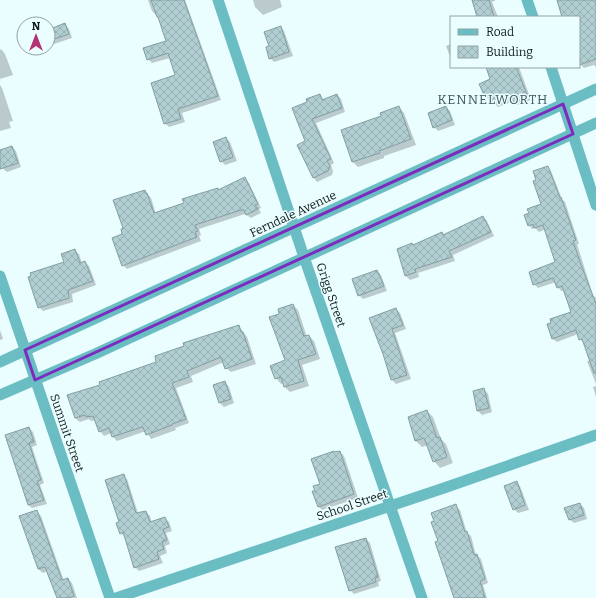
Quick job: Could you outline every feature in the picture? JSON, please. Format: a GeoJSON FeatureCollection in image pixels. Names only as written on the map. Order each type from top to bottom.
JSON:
{"type":"FeatureCollection","features":[{"type":"Feature","properties":{"kind":"street","name":"Grigg Street"},"geometry":{"type":"LineString","coordinates":[[218,0],[304,257],[422,598]]}},
{"type":"Feature","properties":{"kind":"street"},"geometry":{"type":"LineString","coordinates":[[527,0],[533,16]]}},
{"type":"Feature","properties":{"kind":"street"},"geometry":{"type":"LineString","coordinates":[[551,68],[596,205]]}},
{"type":"Feature","properties":{"kind":"street","name":"Ferndale Avenue"},"geometry":{"type":"LineString","coordinates":[[0,362],[596,89]]}},
{"type":"Feature","properties":{"kind":"street"},"geometry":{"type":"LineString","coordinates":[[0,395],[96,354],[596,123]]}},
{"type":"Feature","properties":{"kind":"street","name":"Summit Street"},"geometry":{"type":"LineString","coordinates":[[0,276],[110,598]]}},
{"type":"Feature","properties":{"kind":"street","name":"School Street"},"geometry":{"type":"LineString","coordinates":[[116,598],[391,506],[596,435]]}},
{"type":"Feature","properties":{"kind":"highlighted area"},"geometry":{"type":"Polygon","coordinates":[[[563,104],[573,134],[35,380],[25,350],[563,104]]]}},
{"type":"Feature","properties":{"kind":"building"},"geometry":{"type":"Polygon","coordinates":[[[151,0],[184,0],[218,96],[178,109],[181,119],[164,124],[151,83],[175,75],[168,53],[147,60],[143,48],[166,41],[151,0]]]}},
{"type":"Feature","properties":{"kind":"building"},"geometry":{"type":"Polygon","coordinates":[[[472,0],[489,0],[494,16],[477,16],[472,0]]]}},
{"type":"Feature","properties":{"kind":"building"},"geometry":{"type":"Polygon","coordinates":[[[557,0],[596,0],[596,59],[580,65],[580,16],[562,16],[557,0]]]}},
{"type":"Feature","properties":{"kind":"building"},"geometry":{"type":"Polygon","coordinates":[[[65,23],[69,34],[56,38],[56,27],[65,23]]]}},
{"type":"Feature","properties":{"kind":"building"},"geometry":{"type":"Polygon","coordinates":[[[281,26],[289,52],[269,59],[266,47],[269,46],[264,32],[281,26]]]}},
{"type":"Feature","properties":{"kind":"building"},"geometry":{"type":"Polygon","coordinates":[[[486,68],[516,68],[528,97],[513,102],[511,97],[494,104],[490,95],[485,97],[479,84],[490,79],[486,68]]]}},
{"type":"Feature","properties":{"kind":"building"},"geometry":{"type":"Polygon","coordinates":[[[320,94],[322,100],[337,94],[342,108],[312,119],[331,159],[327,161],[330,166],[328,171],[313,178],[297,145],[305,141],[292,108],[307,102],[306,99],[320,94]]]}},
{"type":"Feature","properties":{"kind":"building"},"geometry":{"type":"Polygon","coordinates":[[[399,106],[411,139],[379,151],[380,153],[352,162],[341,130],[381,116],[380,113],[399,106]]]}},
{"type":"Feature","properties":{"kind":"building"},"geometry":{"type":"Polygon","coordinates":[[[446,106],[452,120],[433,128],[428,113],[446,106]]]}},
{"type":"Feature","properties":{"kind":"building"},"geometry":{"type":"Polygon","coordinates":[[[226,137],[233,157],[220,162],[213,142],[226,137]]]}},
{"type":"Feature","properties":{"kind":"building"},"geometry":{"type":"Polygon","coordinates":[[[12,146],[18,163],[0,169],[0,150],[12,146]]]}},
{"type":"Feature","properties":{"kind":"building"},"geometry":{"type":"Polygon","coordinates":[[[548,166],[576,240],[573,241],[596,304],[596,373],[594,373],[582,339],[579,340],[576,330],[552,339],[547,324],[551,323],[550,319],[571,312],[562,286],[557,288],[553,278],[533,285],[529,272],[555,262],[543,225],[534,228],[533,224],[528,226],[524,215],[529,213],[527,209],[541,204],[533,181],[536,180],[533,171],[548,166]]]}},
{"type":"Feature","properties":{"kind":"building"},"geometry":{"type":"Polygon","coordinates":[[[245,177],[258,204],[255,205],[258,209],[246,215],[244,210],[241,210],[195,225],[198,231],[195,232],[197,237],[122,266],[112,238],[122,234],[121,229],[123,228],[113,200],[145,190],[154,213],[184,203],[182,199],[218,188],[218,190],[245,177]]]}},
{"type":"Feature","properties":{"kind":"building"},"geometry":{"type":"Polygon","coordinates":[[[483,216],[491,232],[449,251],[452,257],[415,269],[416,272],[405,276],[397,249],[412,243],[413,245],[442,232],[443,235],[483,216]]]}},
{"type":"Feature","properties":{"kind":"building"},"geometry":{"type":"Polygon","coordinates":[[[75,249],[80,263],[85,261],[93,281],[68,290],[69,298],[38,308],[28,277],[31,276],[30,273],[64,262],[61,254],[75,249]]]}},
{"type":"Feature","properties":{"kind":"building"},"geometry":{"type":"Polygon","coordinates":[[[377,270],[384,286],[358,296],[352,279],[377,270]]]}},
{"type":"Feature","properties":{"kind":"building"},"geometry":{"type":"Polygon","coordinates":[[[293,304],[304,336],[309,335],[316,354],[298,360],[304,381],[284,387],[281,377],[275,379],[270,366],[285,360],[269,317],[279,314],[278,309],[293,304]]]}},
{"type":"Feature","properties":{"kind":"building"},"geometry":{"type":"Polygon","coordinates":[[[396,308],[403,325],[392,329],[407,375],[391,380],[369,318],[396,308]]]}},
{"type":"Feature","properties":{"kind":"building"},"geometry":{"type":"Polygon","coordinates":[[[239,325],[241,332],[243,332],[252,359],[225,369],[221,357],[187,371],[189,377],[172,383],[186,419],[146,435],[142,427],[112,437],[109,428],[99,432],[93,416],[86,417],[85,415],[75,418],[67,395],[100,385],[99,382],[156,362],[155,356],[184,346],[183,343],[239,325]]]}},
{"type":"Feature","properties":{"kind":"building"},"geometry":{"type":"Polygon","coordinates":[[[225,381],[231,399],[219,403],[213,385],[225,381]]]}},
{"type":"Feature","properties":{"kind":"building"},"geometry":{"type":"Polygon","coordinates":[[[484,388],[489,408],[477,411],[473,391],[484,388]]]}},
{"type":"Feature","properties":{"kind":"building"},"geometry":{"type":"Polygon","coordinates":[[[427,410],[437,438],[440,437],[447,457],[433,462],[424,438],[415,441],[408,417],[427,410]]]}},
{"type":"Feature","properties":{"kind":"building"},"geometry":{"type":"Polygon","coordinates":[[[29,427],[34,442],[29,443],[41,480],[37,481],[44,500],[28,505],[5,435],[29,427]]]}},
{"type":"Feature","properties":{"kind":"building"},"geometry":{"type":"Polygon","coordinates":[[[334,451],[340,451],[354,494],[318,507],[312,491],[315,491],[313,486],[320,484],[311,459],[334,451]]]}},
{"type":"Feature","properties":{"kind":"building"},"geometry":{"type":"Polygon","coordinates":[[[124,474],[136,513],[146,511],[150,522],[165,517],[169,527],[163,529],[167,540],[162,542],[164,549],[157,552],[159,559],[134,568],[123,532],[120,534],[116,523],[119,522],[105,480],[124,474]]]}},
{"type":"Feature","properties":{"kind":"building"},"geometry":{"type":"Polygon","coordinates":[[[517,481],[525,505],[513,510],[504,486],[517,481]]]}},
{"type":"Feature","properties":{"kind":"building"},"geometry":{"type":"Polygon","coordinates":[[[580,503],[584,515],[569,520],[564,508],[580,503]]]}},
{"type":"Feature","properties":{"kind":"building"},"geometry":{"type":"Polygon","coordinates":[[[456,504],[465,532],[467,531],[474,555],[477,554],[485,579],[480,581],[485,598],[454,598],[435,542],[438,541],[431,522],[434,521],[431,513],[456,504]]]}},
{"type":"Feature","properties":{"kind":"building"},"geometry":{"type":"Polygon","coordinates":[[[37,510],[62,580],[68,578],[74,596],[68,598],[57,598],[45,567],[38,569],[19,516],[37,510]]]}},
{"type":"Feature","properties":{"kind":"building"},"geometry":{"type":"Polygon","coordinates":[[[366,538],[378,577],[375,578],[376,582],[349,591],[335,547],[366,538]]]}},
{"type":"Feature","properties":{"kind":"district","name":"KENNELWORTH"},"geometry":{"type":"Point","coordinates":[493,99]}}]}
